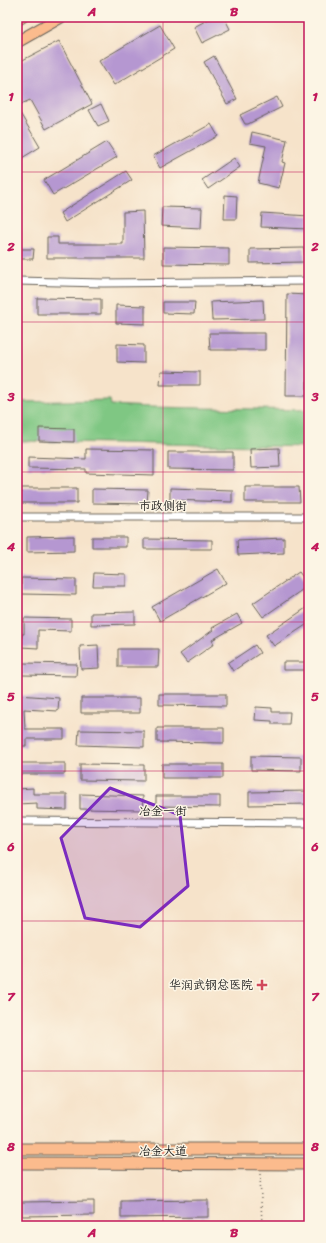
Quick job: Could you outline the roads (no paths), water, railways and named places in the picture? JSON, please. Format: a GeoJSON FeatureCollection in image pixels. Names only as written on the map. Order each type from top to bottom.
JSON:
{"type":"FeatureCollection","features":[{"type":"Feature","properties":{"kind":"main road"},"geometry":{"type":"LineString","coordinates":[[17,20],[22,17]]}},
{"type":"Feature","properties":{"kind":"main road"},"geometry":{"type":"LineString","coordinates":[[17,42],[60,17]]}},
{"type":"Feature","properties":{"kind":"main road","name":"冶金大道"},"geometry":{"type":"LineString","coordinates":[[17,1149],[309,1149]]}},
{"type":"Feature","properties":{"kind":"main road","name":"冶金大道"},"geometry":{"type":"LineString","coordinates":[[17,1163],[309,1164]]}},
{"type":"Feature","properties":{"kind":"street"},"geometry":{"type":"LineString","coordinates":[[17,281],[103,283],[309,281]]}},
{"type":"Feature","properties":{"kind":"street","name":"市政侧街"},"geometry":{"type":"LineString","coordinates":[[17,518],[309,517]]}},
{"type":"Feature","properties":{"kind":"street","name":"冶金一街"},"geometry":{"type":"LineString","coordinates":[[17,821],[309,823]]}},
{"type":"Feature","properties":{"kind":"place","name":"华润武钢总医院"},"geometry":{"type":"Point","coordinates":[262,985]}}]}
